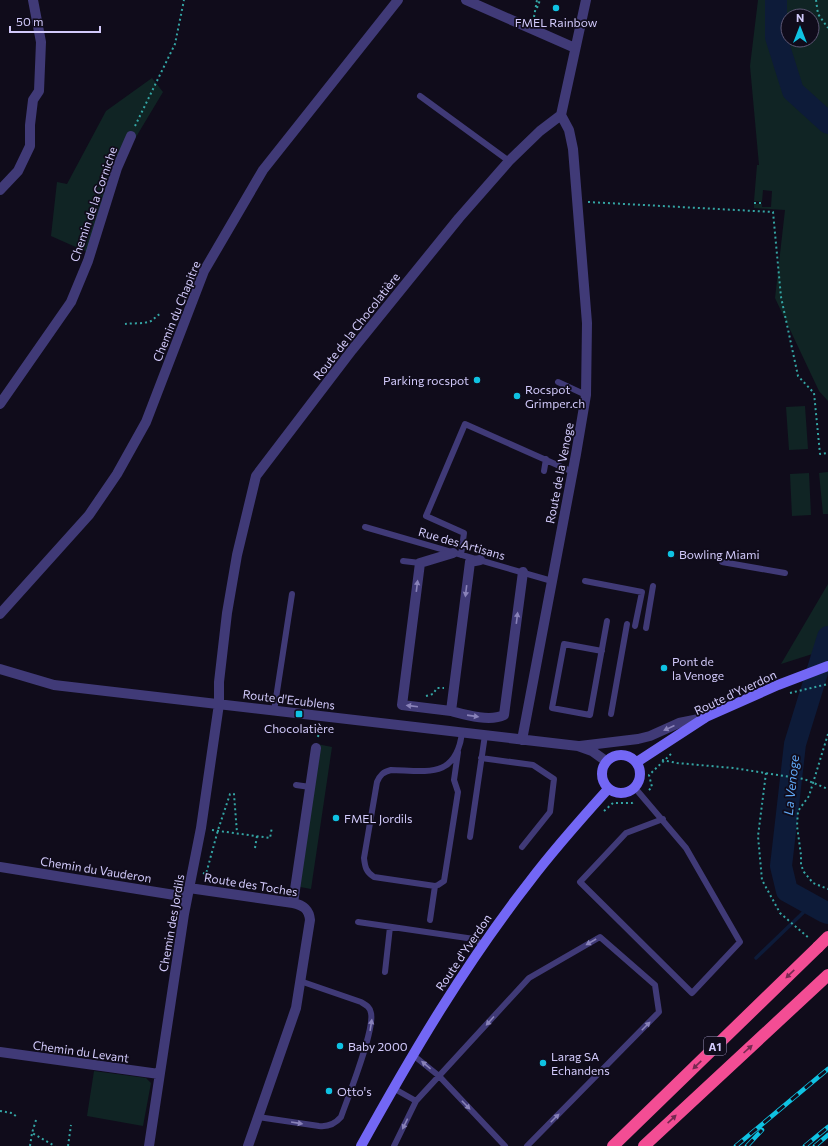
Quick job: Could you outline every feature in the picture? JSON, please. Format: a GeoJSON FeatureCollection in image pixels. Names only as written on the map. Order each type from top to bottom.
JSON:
{"type":"FeatureCollection","features":[{"type":"Feature","properties":{"kind":"highway","name":"A1"},"geometry":{"type":"LineString","coordinates":[[613,1146],[828,937]]}},
{"type":"Feature","properties":{"kind":"highway","name":"A1"},"geometry":{"type":"LineString","coordinates":[[644,1146],[714,1079],[828,975]]}},
{"type":"Feature","properties":{"kind":"main road","name":"Route d'Yverdon"},"geometry":{"type":"LineString","coordinates":[[637,762],[706,717],[778,685],[828,666]]}},
{"type":"Feature","properties":{"kind":"main road"},"geometry":{"type":"LineString","coordinates":[[808,674],[828,675]]}},
{"type":"Feature","properties":{"kind":"main road"},"geometry":{"type":"LineString","coordinates":[[626,755],[637,762],[641,773],[639,792],[613,792],[608,789],[602,778],[602,772],[606,762],[612,757],[626,755]]}},
{"type":"Feature","properties":{"kind":"main road","name":"Route d'Yverdon"},"geometry":{"type":"LineString","coordinates":[[361,1146],[413,1054],[483,945],[514,901],[547,859],[608,789]]}},
{"type":"Feature","properties":{"kind":"street"},"geometry":{"type":"LineString","coordinates":[[0,190],[18,171],[30,146],[30,125],[33,100],[39,91],[42,42],[33,0]]}},
{"type":"Feature","properties":{"kind":"street","name":"Chemin du Chapitre"},"geometry":{"type":"LineString","coordinates":[[0,614],[90,515],[117,474],[146,422],[204,271],[263,170],[398,0]]}},
{"type":"Feature","properties":{"kind":"street"},"geometry":{"type":"LineString","coordinates":[[466,0],[575,48]]}},
{"type":"Feature","properties":{"kind":"street"},"geometry":{"type":"LineString","coordinates":[[562,114],[586,0]]}},
{"type":"Feature","properties":{"kind":"street","name":"Route de la Chocolatière"},"geometry":{"type":"LineString","coordinates":[[219,704],[227,613],[237,555],[256,476],[352,350],[459,218],[508,161],[540,131],[562,114]]}},
{"type":"Feature","properties":{"kind":"street","name":"Route de la Venoge"},"geometry":{"type":"LineString","coordinates":[[522,740],[573,472],[586,395],[587,324],[573,149],[569,130],[562,114]]}},
{"type":"Feature","properties":{"kind":"street","name":"Chemin de la Corniche"},"geometry":{"type":"LineString","coordinates":[[0,404],[71,302],[88,261],[117,168],[131,136]]}},
{"type":"Feature","properties":{"kind":"street"},"geometry":{"type":"LineString","coordinates":[[457,554],[420,564],[402,705],[497,718],[504,715],[523,572]]}},
{"type":"Feature","properties":{"kind":"street"},"geometry":{"type":"LineString","coordinates":[[451,711],[470,562],[480,560]]}},
{"type":"Feature","properties":{"kind":"street","name":"Route d'Ecublens"},"geometry":{"type":"LineString","coordinates":[[0,669],[54,686],[578,746],[638,739],[650,736],[679,723],[706,717]]}},
{"type":"Feature","properties":{"kind":"street","name":"Chemin des Jordils"},"geometry":{"type":"LineString","coordinates":[[148,1146],[188,892],[201,828],[219,704]]}},
{"type":"Feature","properties":{"kind":"street","name":"Route d'Ecublens"},"geometry":{"type":"LineString","coordinates":[[578,746],[592,751],[606,762]]}},
{"type":"Feature","properties":{"kind":"street"},"geometry":{"type":"LineString","coordinates":[[293,903],[316,748]]}},
{"type":"Feature","properties":{"kind":"street","name":"Chemin du Vauderon"},"geometry":{"type":"LineString","coordinates":[[0,867],[188,892]]}},
{"type":"Feature","properties":{"kind":"street","name":"Route des Toches"},"geometry":{"type":"LineString","coordinates":[[188,892],[293,903],[304,907],[308,911],[310,920],[293,1017],[248,1146]]}},
{"type":"Feature","properties":{"kind":"street","name":"Chemin du Levant"},"geometry":{"type":"LineString","coordinates":[[0,1052],[160,1074]]}},
{"type":"Feature","properties":{"kind":"lane"},"geometry":{"type":"LineString","coordinates":[[420,96],[508,161]]}},
{"type":"Feature","properties":{"kind":"lane"},"geometry":{"type":"LineString","coordinates":[[558,382],[586,395]]}},
{"type":"Feature","properties":{"kind":"lane"},"geometry":{"type":"LineString","coordinates":[[457,554],[464,533],[426,516],[465,424],[573,472]]}},
{"type":"Feature","properties":{"kind":"lane"},"geometry":{"type":"LineString","coordinates":[[544,471],[546,459]]}},
{"type":"Feature","properties":{"kind":"lane","name":"Rue des Artisans"},"geometry":{"type":"LineString","coordinates":[[365,527],[552,581]]}},
{"type":"Feature","properties":{"kind":"lane"},"geometry":{"type":"LineString","coordinates":[[403,562],[420,564]]}},
{"type":"Feature","properties":{"kind":"lane"},"geometry":{"type":"LineString","coordinates":[[722,562],[786,574]]}},
{"type":"Feature","properties":{"kind":"lane"},"geometry":{"type":"LineString","coordinates":[[585,581],[642,592],[635,626]]}},
{"type":"Feature","properties":{"kind":"lane"},"geometry":{"type":"LineString","coordinates":[[646,628],[653,586]]}},
{"type":"Feature","properties":{"kind":"lane"},"geometry":{"type":"LineString","coordinates":[[274,711],[292,594]]}},
{"type":"Feature","properties":{"kind":"lane"},"geometry":{"type":"LineString","coordinates":[[602,651],[564,644],[552,708],[590,715],[602,651],[607,621]]}},
{"type":"Feature","properties":{"kind":"lane"},"geometry":{"type":"LineString","coordinates":[[611,714],[627,624]]}},
{"type":"Feature","properties":{"kind":"lane"},"geometry":{"type":"LineString","coordinates":[[458,752],[453,760],[444,767],[434,771],[391,770],[384,772],[380,776],[377,782],[364,858],[366,870],[369,874],[374,877],[435,886],[442,884],[445,877],[458,792],[454,780],[462,732]]}},
{"type":"Feature","properties":{"kind":"lane"},"geometry":{"type":"LineString","coordinates":[[470,837],[485,735]]}},
{"type":"Feature","properties":{"kind":"lane"},"geometry":{"type":"LineString","coordinates":[[481,758],[533,765],[554,779],[550,812],[522,847]]}},
{"type":"Feature","properties":{"kind":"lane"},"geometry":{"type":"LineString","coordinates":[[296,785],[310,787]]}},
{"type":"Feature","properties":{"kind":"lane"},"geometry":{"type":"LineString","coordinates":[[639,792],[663,820],[686,848],[740,942],[692,992],[580,882],[626,833],[663,820]]}},
{"type":"Feature","properties":{"kind":"lane"},"geometry":{"type":"LineString","coordinates":[[430,920],[435,886]]}},
{"type":"Feature","properties":{"kind":"lane"},"geometry":{"type":"LineString","coordinates":[[358,922],[474,939],[483,945]]}},
{"type":"Feature","properties":{"kind":"lane"},"geometry":{"type":"LineString","coordinates":[[385,972],[390,927]]}},
{"type":"Feature","properties":{"kind":"lane"},"geometry":{"type":"LineString","coordinates":[[394,1146],[416,1101],[529,978],[600,937],[655,984],[659,1012],[527,1146]]}},
{"type":"Feature","properties":{"kind":"lane"},"geometry":{"type":"LineString","coordinates":[[258,1116],[319,1126],[325,1126],[337,1122],[367,1042],[372,1020],[371,1012],[368,1006],[361,1002],[300,981]]}},
{"type":"Feature","properties":{"kind":"lane"},"geometry":{"type":"LineString","coordinates":[[413,1054],[439,1076],[505,1146]]}},
{"type":"Feature","properties":{"kind":"lane"},"geometry":{"type":"LineString","coordinates":[[393,1088],[416,1101]]}},
{"type":"Feature","properties":{"kind":"path","name":"Chemin de la Corniche"},"geometry":{"type":"LineString","coordinates":[[131,136],[141,112],[175,44],[184,0]]}},
{"type":"Feature","properties":{"kind":"path"},"geometry":{"type":"LineString","coordinates":[[530,28],[539,0]]}},
{"type":"Feature","properties":{"kind":"path"},"geometry":{"type":"LineString","coordinates":[[816,0],[818,14],[828,28]]}},
{"type":"Feature","properties":{"kind":"path"},"geometry":{"type":"LineString","coordinates":[[577,201],[773,212],[782,297],[798,376],[814,393],[820,454],[828,453]]}},
{"type":"Feature","properties":{"kind":"path"},"geometry":{"type":"LineString","coordinates":[[754,203],[762,203]]}},
{"type":"Feature","properties":{"kind":"path"},"geometry":{"type":"LineString","coordinates":[[125,324],[149,322],[157,315],[161,314]]}},
{"type":"Feature","properties":{"kind":"path"},"geometry":{"type":"LineString","coordinates":[[784,695],[828,684]]}},
{"type":"Feature","properties":{"kind":"path"},"geometry":{"type":"LineString","coordinates":[[422,700],[433,694],[437,688],[444,688]]}},
{"type":"Feature","properties":{"kind":"path"},"geometry":{"type":"LineString","coordinates":[[316,748],[320,724]]}},
{"type":"Feature","properties":{"kind":"path"},"geometry":{"type":"LineString","coordinates":[[828,734],[809,796],[798,811],[797,826],[801,865],[808,878],[813,883],[828,889]]}},
{"type":"Feature","properties":{"kind":"path"},"geometry":{"type":"LineString","coordinates":[[603,812],[614,803],[632,803],[639,792],[652,787],[649,775],[663,760],[675,751]]}},
{"type":"Feature","properties":{"kind":"path"},"geometry":{"type":"LineString","coordinates":[[663,760],[804,779],[828,789]]}},
{"type":"Feature","properties":{"kind":"path"},"geometry":{"type":"LineString","coordinates":[[766,773],[758,836],[762,880],[780,913],[793,924]]}},
{"type":"Feature","properties":{"kind":"path"},"geometry":{"type":"LineString","coordinates":[[206,874],[230,794],[234,794],[237,833]]}},
{"type":"Feature","properties":{"kind":"path"},"geometry":{"type":"LineString","coordinates":[[201,828],[270,838],[272,827]]}},
{"type":"Feature","properties":{"kind":"path"},"geometry":{"type":"LineString","coordinates":[[255,848],[257,836]]}},
{"type":"Feature","properties":{"kind":"path"},"geometry":{"type":"LineString","coordinates":[[0,1111],[12,1112],[17,1117]]}},
{"type":"Feature","properties":{"kind":"path"},"geometry":{"type":"LineString","coordinates":[[30,1146],[36,1120]]}},
{"type":"Feature","properties":{"kind":"path"},"geometry":{"type":"LineString","coordinates":[[68,1146],[71,1126]]}},
{"type":"Feature","properties":{"kind":"path"},"geometry":{"type":"LineString","coordinates":[[32,1134],[55,1146]]}},
{"type":"Feature","properties":{"kind":"green space"},"geometry":{"type":"Polygon","coordinates":[[[758,0],[828,0],[828,401],[819,391],[775,298],[785,210],[754,208],[754,204],[762,204],[762,207],[771,207],[772,191],[763,190],[762,202],[754,201],[757,165],[759,165],[750,66],[758,0]]]}},
{"type":"Feature","properties":{"kind":"green space"},"geometry":{"type":"Polygon","coordinates":[[[152,78],[163,92],[127,152],[87,252],[51,236],[57,182],[67,184],[106,111],[152,78]]]}},
{"type":"Feature","properties":{"kind":"green space"},"geometry":{"type":"Polygon","coordinates":[[[805,406],[808,449],[789,450],[786,407],[805,406]]]}},
{"type":"Feature","properties":{"kind":"green space"},"geometry":{"type":"Polygon","coordinates":[[[828,472],[828,514],[823,514],[819,473],[828,472]]]}},
{"type":"Feature","properties":{"kind":"green space"},"geometry":{"type":"Polygon","coordinates":[[[809,473],[811,515],[792,516],[790,474],[809,473]]]}},
{"type":"Feature","properties":{"kind":"green space"},"geometry":{"type":"Polygon","coordinates":[[[828,584],[828,649],[781,664],[828,584]]]}},
{"type":"Feature","properties":{"kind":"green space"},"geometry":{"type":"Polygon","coordinates":[[[317,744],[332,747],[311,889],[295,886],[317,744]]]}},
{"type":"Feature","properties":{"kind":"green space"},"geometry":{"type":"Polygon","coordinates":[[[94,1071],[146,1078],[151,1083],[143,1126],[87,1116],[94,1071]]]}},
{"type":"Feature","properties":{"kind":"waterway","name":"La Venoge"},"geometry":{"type":"LineString","coordinates":[[776,0],[776,37],[793,91],[828,123]]}},
{"type":"Feature","properties":{"kind":"waterway","name":"La Venoge"},"geometry":{"type":"LineString","coordinates":[[828,637],[795,744],[781,866],[787,891],[828,913]]}},
{"type":"Feature","properties":{"kind":"waterway"},"geometry":{"type":"LineString","coordinates":[[756,958],[811,905]]}},
{"type":"Feature","properties":{"kind":"railway"},"geometry":{"type":"LineString","coordinates":[[736,1146],[828,1069]]}},
{"type":"Feature","properties":{"kind":"railway"},"geometry":{"type":"LineString","coordinates":[[805,1146],[828,1127]]}},
{"type":"Feature","properties":{"kind":"railway"},"geometry":{"type":"LineString","coordinates":[[747,1146],[762,1130]]}},
{"type":"Feature","properties":{"kind":"railway"},"geometry":{"type":"LineString","coordinates":[[815,1146],[828,1135]]}},
{"type":"Feature","properties":{"kind":"place","name":"FMEL Rainbow"},"geometry":{"type":"Point","coordinates":[556,8]}},
{"type":"Feature","properties":{"kind":"place","name":"Parking rocspot"},"geometry":{"type":"Point","coordinates":[477,380]}},
{"type":"Feature","properties":{"kind":"place","name":"Rocspot Grimper.ch"},"geometry":{"type":"Point","coordinates":[517,396]}},
{"type":"Feature","properties":{"kind":"place","name":"Bowling Miami"},"geometry":{"type":"Point","coordinates":[671,554]}},
{"type":"Feature","properties":{"kind":"place","name":"Pont de la Venoge"},"geometry":{"type":"Point","coordinates":[664,668]}},
{"type":"Feature","properties":{"kind":"place","name":"Chocolatière"},"geometry":{"type":"Point","coordinates":[299,714]}},
{"type":"Feature","properties":{"kind":"place","name":"FMEL Jordils"},"geometry":{"type":"Point","coordinates":[336,818]}},
{"type":"Feature","properties":{"kind":"place","name":"Baby 2000"},"geometry":{"type":"Point","coordinates":[340,1046]}},
{"type":"Feature","properties":{"kind":"place","name":"Larag SA Echandens"},"geometry":{"type":"Point","coordinates":[543,1063]}},
{"type":"Feature","properties":{"kind":"place","name":"Otto's"},"geometry":{"type":"Point","coordinates":[329,1091]}}]}
